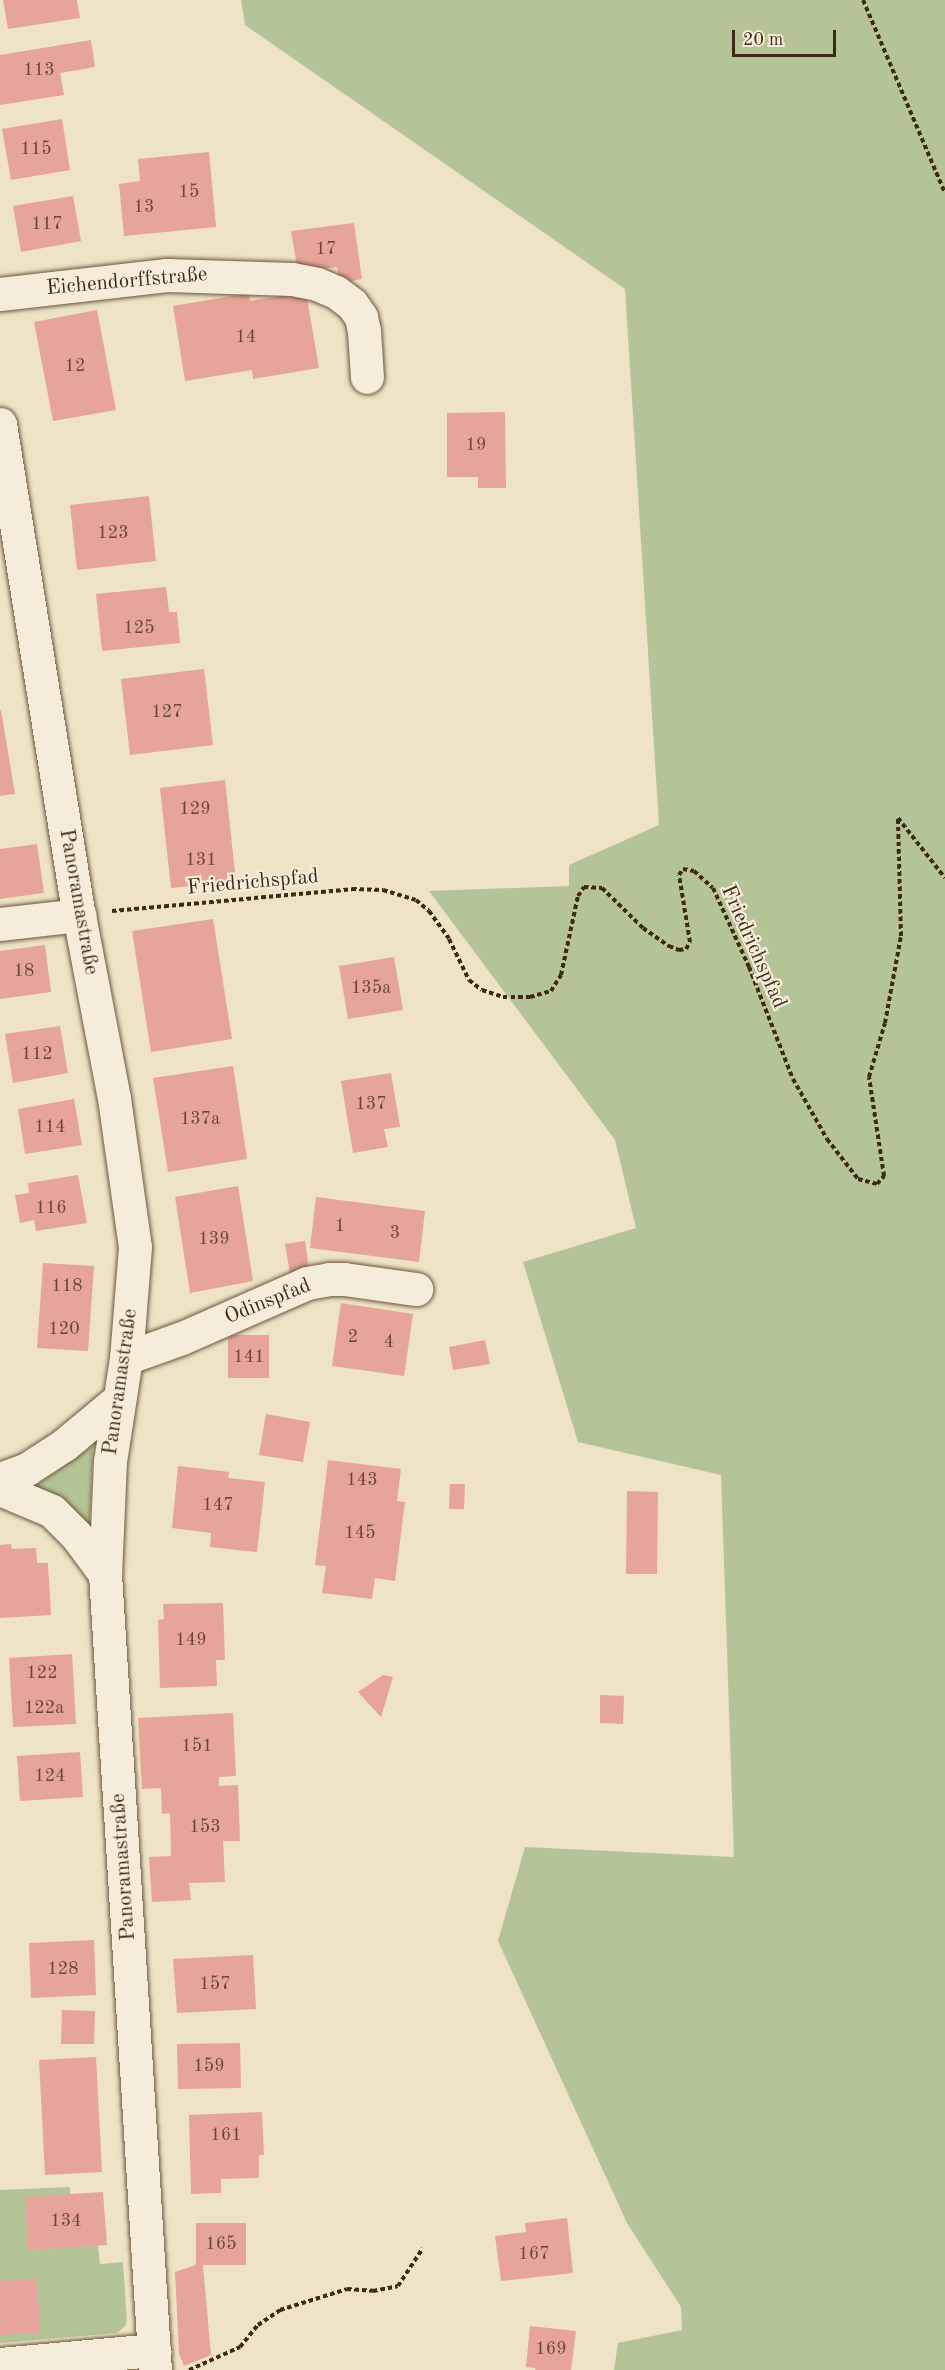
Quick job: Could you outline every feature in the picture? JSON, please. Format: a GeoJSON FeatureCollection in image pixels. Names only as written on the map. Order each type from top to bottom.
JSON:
{"type":"FeatureCollection","features":[{"type":"Feature","properties":{"kind":"street","name":"Eichendorffstraße"},"geometry":{"type":"LineString","coordinates":[[0,294],[167,275],[292,279],[317,284],[336,292],[352,304],[361,317],[368,377]]}},
{"type":"Feature","properties":{"kind":"street","name":"Panoramastraße"},"geometry":{"type":"LineString","coordinates":[[0,424],[79,915],[114,1098],[135,1247],[126,1358],[110,1461],[105,1574],[154,2360]]}},
{"type":"Feature","properties":{"kind":"street"},"geometry":{"type":"LineString","coordinates":[[0,924],[79,915]]}},
{"type":"Feature","properties":{"kind":"street","name":"Odinspfad"},"geometry":{"type":"LineString","coordinates":[[126,1358],[182,1338],[307,1284],[328,1279],[416,1289]]}},
{"type":"Feature","properties":{"kind":"street"},"geometry":{"type":"LineString","coordinates":[[0,1479],[27,1469],[64,1445],[118,1400]]}},
{"type":"Feature","properties":{"kind":"street"},"geometry":{"type":"LineString","coordinates":[[0,1488],[52,1511],[76,1535],[105,1574]]}},
{"type":"Feature","properties":{"kind":"street"},"geometry":{"type":"LineString","coordinates":[[0,2364],[154,2360]]}},
{"type":"Feature","properties":{"kind":"path"},"geometry":{"type":"LineString","coordinates":[[863,0],[945,193]]}},
{"type":"Feature","properties":{"kind":"path","name":"Friedrichspfad"},"geometry":{"type":"LineString","coordinates":[[123,909],[352,889],[383,890],[416,900],[429,911],[449,939],[469,980],[482,990],[503,997],[530,997],[551,991],[561,975],[578,896],[584,887],[602,888],[644,928],[679,951],[686,949],[690,942],[679,875],[683,869],[694,871],[713,888],[749,967],[793,1079],[827,1139],[858,1179],[877,1184],[884,1176],[869,1077],[885,1023],[901,936],[898,818],[945,878]]}},
{"type":"Feature","properties":{"kind":"path"},"geometry":{"type":"LineString","coordinates":[[188,2370],[240,2347],[258,2325],[280,2310],[347,2289],[373,2290],[399,2286],[423,2248]]}},
{"type":"Feature","properties":{"kind":"green space"},"geometry":{"type":"Polygon","coordinates":[[[241,0],[945,0],[945,2370],[614,2370],[618,2343],[682,2330],[681,2307],[627,2223],[498,1941],[525,1847],[734,1857],[721,1475],[578,1442],[523,1262],[636,1228],[615,1140],[429,891],[569,886],[569,865],[659,825],[625,289],[245,25],[241,0]]]}},
{"type":"Feature","properties":{"kind":"green space"},"geometry":{"type":"Polygon","coordinates":[[[93,1446],[89,1537],[34,1487],[93,1446]]]}},
{"type":"Feature","properties":{"kind":"green space"},"geometry":{"type":"Polygon","coordinates":[[[70,2187],[70,2194],[28,2250],[98,2245],[100,2264],[123,2262],[127,2321],[125,2326],[117,2333],[0,2343],[0,2190],[70,2187]]]}},
{"type":"Feature","properties":{"kind":"building"},"geometry":{"type":"Polygon","coordinates":[[[3,0],[77,0],[80,18],[8,29],[3,0]]]}},
{"type":"Feature","properties":{"kind":"building"},"geometry":{"type":"Polygon","coordinates":[[[91,40],[95,67],[60,73],[64,95],[0,105],[0,55],[91,40]]]}},
{"type":"Feature","properties":{"kind":"building"},"geometry":{"type":"Polygon","coordinates":[[[62,119],[70,170],[11,180],[2,129],[62,119]]]}},
{"type":"Feature","properties":{"kind":"building"},"geometry":{"type":"Polygon","coordinates":[[[209,152],[216,227],[124,236],[119,184],[140,181],[138,159],[209,152]]]}},
{"type":"Feature","properties":{"kind":"building"},"geometry":{"type":"Polygon","coordinates":[[[73,196],[81,241],[21,252],[13,206],[73,196]]]}},
{"type":"Feature","properties":{"kind":"building"},"geometry":{"type":"Polygon","coordinates":[[[354,223],[362,279],[340,283],[337,267],[298,272],[291,231],[354,223]]]}},
{"type":"Feature","properties":{"kind":"building"},"geometry":{"type":"Polygon","coordinates":[[[306,292],[319,368],[253,379],[252,370],[185,381],[173,306],[249,293],[250,301],[306,292]]]}},
{"type":"Feature","properties":{"kind":"building"},"geometry":{"type":"Polygon","coordinates":[[[97,310],[116,410],[53,421],[34,322],[97,310]]]}},
{"type":"Feature","properties":{"kind":"building"},"geometry":{"type":"Polygon","coordinates":[[[505,412],[506,488],[478,488],[478,477],[447,477],[447,413],[505,412]]]}},
{"type":"Feature","properties":{"kind":"building"},"geometry":{"type":"Polygon","coordinates":[[[149,496],[156,561],[77,570],[70,505],[149,496]]]}},
{"type":"Feature","properties":{"kind":"building"},"geometry":{"type":"Polygon","coordinates":[[[166,587],[169,612],[177,612],[180,643],[102,651],[96,594],[166,587]]]}},
{"type":"Feature","properties":{"kind":"building"},"geometry":{"type":"Polygon","coordinates":[[[204,669],[213,745],[130,755],[121,679],[204,669]]]}},
{"type":"Feature","properties":{"kind":"building"},"geometry":{"type":"Polygon","coordinates":[[[0,711],[15,794],[0,796],[0,711]]]}},
{"type":"Feature","properties":{"kind":"building"},"geometry":{"type":"Polygon","coordinates":[[[225,780],[236,882],[171,888],[160,788],[225,780]]]}},
{"type":"Feature","properties":{"kind":"building"},"geometry":{"type":"Polygon","coordinates":[[[37,844],[44,893],[0,899],[0,849],[37,844]]]}},
{"type":"Feature","properties":{"kind":"building"},"geometry":{"type":"Polygon","coordinates":[[[213,919],[232,1039],[151,1052],[132,931],[213,919]]]}},
{"type":"Feature","properties":{"kind":"building"},"geometry":{"type":"Polygon","coordinates":[[[45,945],[51,992],[0,999],[0,951],[45,945]]]}},
{"type":"Feature","properties":{"kind":"building"},"geometry":{"type":"Polygon","coordinates":[[[394,957],[403,1010],[348,1019],[339,966],[394,957]]]}},
{"type":"Feature","properties":{"kind":"building"},"geometry":{"type":"Polygon","coordinates":[[[60,1026],[68,1073],[13,1083],[5,1034],[60,1026]]]}},
{"type":"Feature","properties":{"kind":"building"},"geometry":{"type":"Polygon","coordinates":[[[233,1066],[247,1159],[168,1172],[153,1078],[233,1066]]]}},
{"type":"Feature","properties":{"kind":"building"},"geometry":{"type":"Polygon","coordinates":[[[391,1073],[400,1127],[384,1129],[388,1147],[353,1153],[341,1081],[391,1073]]]}},
{"type":"Feature","properties":{"kind":"building"},"geometry":{"type":"Polygon","coordinates":[[[74,1099],[82,1145],[25,1154],[18,1109],[74,1099]]]}},
{"type":"Feature","properties":{"kind":"building"},"geometry":{"type":"Polygon","coordinates":[[[78,1175],[87,1223],[36,1231],[34,1220],[20,1223],[15,1195],[29,1193],[28,1183],[78,1175]]]}},
{"type":"Feature","properties":{"kind":"building"},"geometry":{"type":"Polygon","coordinates":[[[238,1186],[253,1281],[190,1293],[175,1197],[238,1186]]]}},
{"type":"Feature","properties":{"kind":"building"},"geometry":{"type":"Polygon","coordinates":[[[316,1197],[425,1211],[419,1262],[310,1248],[316,1197]]]}},
{"type":"Feature","properties":{"kind":"building"},"geometry":{"type":"Polygon","coordinates":[[[305,1241],[309,1271],[290,1274],[285,1244],[305,1241]]]}},
{"type":"Feature","properties":{"kind":"building"},"geometry":{"type":"Polygon","coordinates":[[[43,1263],[94,1266],[88,1351],[37,1348],[43,1263]]]}},
{"type":"Feature","properties":{"kind":"building"},"geometry":{"type":"Polygon","coordinates":[[[341,1303],[413,1314],[404,1376],[332,1366],[341,1303]]]}},
{"type":"Feature","properties":{"kind":"building"},"geometry":{"type":"Polygon","coordinates":[[[228,1335],[269,1335],[269,1378],[228,1378],[228,1335]]]}},
{"type":"Feature","properties":{"kind":"building"},"geometry":{"type":"Polygon","coordinates":[[[485,1340],[490,1364],[453,1370],[449,1347],[485,1340]]]}},
{"type":"Feature","properties":{"kind":"building"},"geometry":{"type":"Polygon","coordinates":[[[266,1414],[310,1422],[303,1462],[259,1455],[266,1414]]]}},
{"type":"Feature","properties":{"kind":"building"},"geometry":{"type":"Polygon","coordinates":[[[328,1460],[401,1469],[397,1501],[405,1502],[395,1581],[375,1578],[372,1599],[322,1593],[326,1566],[315,1565],[328,1460]]]}},
{"type":"Feature","properties":{"kind":"building"},"geometry":{"type":"Polygon","coordinates":[[[178,1466],[229,1472],[228,1478],[265,1482],[257,1552],[210,1547],[211,1533],[172,1528],[178,1466]]]}},
{"type":"Feature","properties":{"kind":"building"},"geometry":{"type":"Polygon","coordinates":[[[450,1484],[465,1484],[464,1509],[449,1509],[450,1484]]]}},
{"type":"Feature","properties":{"kind":"building"},"geometry":{"type":"Polygon","coordinates":[[[627,1491],[658,1492],[657,1574],[626,1574],[627,1491]]]}},
{"type":"Feature","properties":{"kind":"building"},"geometry":{"type":"Polygon","coordinates":[[[11,1544],[12,1549],[36,1548],[37,1563],[48,1563],[51,1615],[0,1618],[0,1545],[11,1544]]]}},
{"type":"Feature","properties":{"kind":"building"},"geometry":{"type":"Polygon","coordinates":[[[223,1603],[225,1660],[216,1660],[217,1686],[160,1688],[158,1620],[164,1619],[163,1604],[223,1603]]]}},
{"type":"Feature","properties":{"kind":"building"},"geometry":{"type":"Polygon","coordinates":[[[72,1654],[76,1724],[13,1727],[9,1658],[72,1654]]]}},
{"type":"Feature","properties":{"kind":"building"},"geometry":{"type":"Polygon","coordinates":[[[383,1675],[393,1677],[381,1717],[358,1692],[383,1675]]]}},
{"type":"Feature","properties":{"kind":"building"},"geometry":{"type":"Polygon","coordinates":[[[600,1695],[624,1696],[623,1724],[600,1723],[600,1695]]]}},
{"type":"Feature","properties":{"kind":"building"},"geometry":{"type":"Polygon","coordinates":[[[233,1713],[236,1776],[219,1777],[219,1786],[238,1785],[240,1841],[223,1841],[225,1882],[189,1883],[191,1900],[152,1902],[149,1857],[171,1856],[170,1813],[162,1814],[161,1788],[142,1789],[138,1718],[233,1713]]]}},
{"type":"Feature","properties":{"kind":"building"},"geometry":{"type":"Polygon","coordinates":[[[80,1752],[83,1797],[20,1801],[17,1756],[80,1752]]]}},
{"type":"Feature","properties":{"kind":"building"},"geometry":{"type":"Polygon","coordinates":[[[94,1940],[96,1995],[31,1998],[29,1943],[94,1940]]]}},
{"type":"Feature","properties":{"kind":"building"},"geometry":{"type":"Polygon","coordinates":[[[253,1955],[256,2009],[177,2013],[173,1959],[253,1955]]]}},
{"type":"Feature","properties":{"kind":"building"},"geometry":{"type":"Polygon","coordinates":[[[62,2010],[95,2011],[94,2044],[61,2044],[62,2010]]]}},
{"type":"Feature","properties":{"kind":"building"},"geometry":{"type":"Polygon","coordinates":[[[240,2043],[241,2088],[178,2089],[177,2044],[240,2043]]]}},
{"type":"Feature","properties":{"kind":"building"},"geometry":{"type":"Polygon","coordinates":[[[96,2057],[102,2172],[45,2175],[39,2060],[96,2057]]]}},
{"type":"Feature","properties":{"kind":"building"},"geometry":{"type":"Polygon","coordinates":[[[262,2112],[264,2155],[259,2155],[259,2178],[221,2179],[221,2193],[191,2194],[189,2115],[262,2112]]]}},
{"type":"Feature","properties":{"kind":"building"},"geometry":{"type":"Polygon","coordinates":[[[103,2192],[107,2245],[28,2250],[25,2197],[103,2192]]]}},
{"type":"Feature","properties":{"kind":"building"},"geometry":{"type":"Polygon","coordinates":[[[567,2218],[573,2273],[501,2281],[495,2236],[526,2232],[525,2223],[567,2218]]]}},
{"type":"Feature","properties":{"kind":"building"},"geometry":{"type":"Polygon","coordinates":[[[196,2223],[246,2223],[246,2265],[203,2265],[211,2355],[184,2366],[179,2354],[175,2272],[196,2265],[196,2223]]]}},
{"type":"Feature","properties":{"kind":"building"},"geometry":{"type":"Polygon","coordinates":[[[37,2279],[40,2333],[0,2335],[0,2281],[37,2279]]]}},
{"type":"Feature","properties":{"kind":"building"},"geometry":{"type":"Polygon","coordinates":[[[530,2326],[576,2331],[571,2370],[535,2370],[536,2368],[526,2367],[530,2326]]]}}]}
